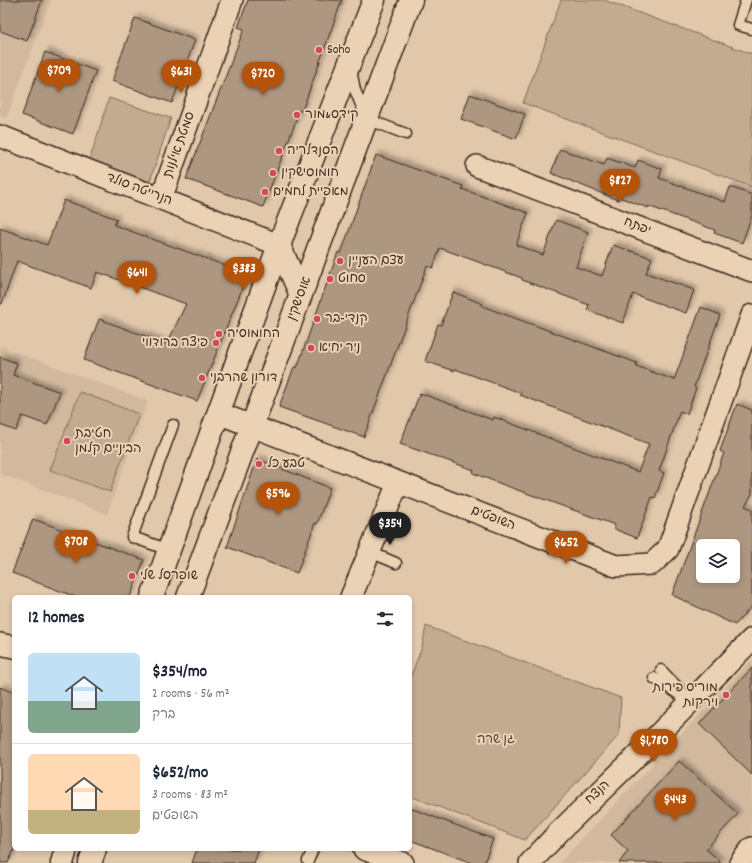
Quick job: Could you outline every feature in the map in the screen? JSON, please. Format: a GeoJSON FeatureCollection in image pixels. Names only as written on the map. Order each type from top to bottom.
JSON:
{"type":"FeatureCollection","features":[{"type":"Feature","properties":{"kind":"street","name":"סמטת אילנות"},"geometry":{"type":"LineString","coordinates":[[160,199],[232,0]]}},
{"type":"Feature","properties":{"kind":"street"},"geometry":{"type":"LineString","coordinates":[[153,595],[279,245],[374,0]]}},
{"type":"Feature","properties":{"kind":"street","name":"אוסישקין"},"geometry":{"type":"LineString","coordinates":[[189,595],[412,0]]}},
{"type":"Feature","properties":{"kind":"street","name":"הנרייטה סולד"},"geometry":{"type":"LineString","coordinates":[[0,136],[279,245]]}},
{"type":"Feature","properties":{"kind":"street","name":"יפתח"},"geometry":{"type":"LineString","coordinates":[[477,166],[752,271]]}},
{"type":"Feature","properties":{"kind":"street"},"geometry":{"type":"LineString","coordinates":[[279,245],[301,295]]}},
{"type":"Feature","properties":{"kind":"street","name":"השופטים"},"geometry":{"type":"LineString","coordinates":[[218,413],[616,566],[652,564],[668,549],[752,316]]}},
{"type":"Feature","properties":{"kind":"street"},"geometry":{"type":"LineString","coordinates":[[351,595],[398,483]]}},
{"type":"Feature","properties":{"kind":"street","name":"הנצח"},"geometry":{"type":"LineString","coordinates":[[530,863],[558,832],[645,748],[752,639]]}},
{"type":"Feature","properties":{"kind":"street"},"geometry":{"type":"LineString","coordinates":[[0,644],[12,647]]}},
{"type":"Feature","properties":{"kind":"street"},"geometry":{"type":"LineString","coordinates":[[740,863],[752,848]]}},
{"type":"Feature","properties":{"kind":"street"},"geometry":{"type":"LineString","coordinates":[[90,863],[94,851]]}},
{"type":"Feature","properties":{"kind":"street"},"geometry":{"type":"LineString","coordinates":[[370,851],[403,863]]}},
{"type":"Feature","properties":{"kind":"lane"},"geometry":{"type":"LineString","coordinates":[[746,0],[738,25],[752,29]]}},
{"type":"Feature","properties":{"kind":"lane"},"geometry":{"type":"LineString","coordinates":[[349,63],[355,90],[367,119],[406,134]]}},
{"type":"Feature","properties":{"kind":"lane"},"geometry":{"type":"LineString","coordinates":[[169,550],[132,537],[173,425]]}},
{"type":"Feature","properties":{"kind":"lane"},"geometry":{"type":"LineString","coordinates":[[370,552],[396,563]]}},
{"type":"Feature","properties":{"kind":"lane"},"geometry":{"type":"LineString","coordinates":[[661,670],[673,680],[691,702]]}},
{"type":"Feature","properties":{"kind":"lane"},"geometry":{"type":"LineString","coordinates":[[654,678],[691,702]]}},
{"type":"Feature","properties":{"kind":"lane"},"geometry":{"type":"LineString","coordinates":[[308,861],[312,851]]}},
{"type":"Feature","properties":{"kind":"shaded area"},"geometry":{"type":"Polygon","coordinates":[[[0,0],[51,0],[6,119],[0,116],[0,0]]]}},
{"type":"Feature","properties":{"kind":"shaded area","name":"חטיבת הביניים קלמן"},"geometry":{"type":"Polygon","coordinates":[[[0,346],[148,401],[107,514],[0,474],[0,346]]]}},
{"type":"Feature","properties":{"kind":"shaded area"},"geometry":{"type":"Polygon","coordinates":[[[752,659],[752,863],[559,863],[752,659]]]}},
{"type":"Feature","properties":{"kind":"green space"},"geometry":{"type":"Polygon","coordinates":[[[561,0],[604,0],[752,54],[752,187],[523,103],[561,0]]]}},
{"type":"Feature","properties":{"kind":"green space"},"geometry":{"type":"Polygon","coordinates":[[[109,98],[171,118],[148,187],[88,165],[109,98]]]}},
{"type":"Feature","properties":{"kind":"green space"},"geometry":{"type":"Polygon","coordinates":[[[80,392],[139,414],[110,492],[50,470],[80,392]]]}},
{"type":"Feature","properties":{"kind":"green space","name":"גן שרה"},"geometry":{"type":"Polygon","coordinates":[[[426,626],[621,698],[619,735],[525,840],[412,797],[412,673],[422,647],[426,626]]]}},
{"type":"Feature","properties":{"kind":"building"},"geometry":{"type":"Polygon","coordinates":[[[0,0],[42,0],[27,41],[0,31],[0,0]]]}},
{"type":"Feature","properties":{"kind":"building"},"geometry":{"type":"Polygon","coordinates":[[[248,0],[342,0],[302,111],[300,110],[263,207],[186,179],[244,29],[238,27],[248,0]]]}},
{"type":"Feature","properties":{"kind":"building"},"geometry":{"type":"Polygon","coordinates":[[[135,18],[195,40],[172,103],[112,81],[135,18]]]}},
{"type":"Feature","properties":{"kind":"building"},"geometry":{"type":"Polygon","coordinates":[[[45,52],[96,71],[73,134],[22,115],[45,52]]]}},
{"type":"Feature","properties":{"kind":"building"},"geometry":{"type":"Polygon","coordinates":[[[470,94],[525,114],[516,139],[461,119],[470,94]]]}},
{"type":"Feature","properties":{"kind":"building"},"geometry":{"type":"Polygon","coordinates":[[[560,149],[604,165],[607,158],[635,168],[638,160],[662,169],[659,178],[725,202],[730,187],[752,195],[752,215],[742,243],[714,233],[715,230],[619,197],[618,200],[551,173],[560,149]]]}},
{"type":"Feature","properties":{"kind":"building"},"geometry":{"type":"Polygon","coordinates":[[[376,155],[463,186],[462,189],[528,213],[516,245],[543,255],[556,220],[588,232],[576,267],[602,276],[613,245],[652,258],[646,273],[694,290],[686,313],[633,294],[623,323],[587,310],[589,305],[522,280],[522,278],[440,248],[433,268],[427,266],[364,437],[279,407],[294,367],[297,368],[338,252],[341,253],[376,155]]]}},
{"type":"Feature","properties":{"kind":"building"},"geometry":{"type":"Polygon","coordinates":[[[64,200],[117,219],[114,225],[248,274],[197,401],[84,360],[99,319],[167,344],[186,304],[97,272],[91,288],[17,261],[2,304],[0,304],[0,228],[47,245],[64,200]]]}},
{"type":"Feature","properties":{"kind":"building"},"geometry":{"type":"Polygon","coordinates":[[[453,292],[483,304],[482,306],[637,363],[636,366],[674,380],[701,307],[720,315],[694,387],[696,388],[687,414],[680,411],[659,471],[664,473],[655,498],[652,497],[637,538],[614,529],[615,525],[473,473],[474,470],[400,444],[420,393],[493,420],[494,417],[638,472],[649,444],[520,395],[521,393],[455,369],[454,371],[425,361],[438,324],[441,325],[453,292]]]}},
{"type":"Feature","properties":{"kind":"building"},"geometry":{"type":"Polygon","coordinates":[[[0,357],[17,363],[13,375],[60,392],[47,425],[22,416],[16,431],[0,425],[0,357]]]}},
{"type":"Feature","properties":{"kind":"building"},"geometry":{"type":"Polygon","coordinates":[[[737,404],[752,410],[752,494],[745,506],[752,509],[752,606],[735,625],[672,595],[724,453],[720,451],[737,404]]]}},
{"type":"Feature","properties":{"kind":"building"},"geometry":{"type":"Polygon","coordinates":[[[257,459],[330,488],[317,524],[315,523],[297,573],[227,547],[257,459]]]}},
{"type":"Feature","properties":{"kind":"building"},"geometry":{"type":"Polygon","coordinates":[[[33,519],[144,560],[131,595],[71,595],[12,573],[33,519]]]}},
{"type":"Feature","properties":{"kind":"building"},"geometry":{"type":"Polygon","coordinates":[[[752,668],[752,775],[699,724],[752,668]]]}},
{"type":"Feature","properties":{"kind":"building"},"geometry":{"type":"Polygon","coordinates":[[[0,687],[12,692],[12,851],[14,851],[8,863],[0,863],[0,687]]]}},
{"type":"Feature","properties":{"kind":"building"},"geometry":{"type":"Polygon","coordinates":[[[679,761],[738,814],[706,849],[722,863],[619,863],[628,851],[611,835],[679,761]]]}},
{"type":"Feature","properties":{"kind":"building"},"geometry":{"type":"Polygon","coordinates":[[[412,809],[493,839],[484,863],[472,863],[412,841],[412,809]]]}},
{"type":"Feature","properties":{"kind":"building"},"geometry":{"type":"Polygon","coordinates":[[[196,851],[258,851],[254,863],[192,863],[196,851]]]}},
{"type":"Feature","properties":{"kind":"place","name":"Soho"},"geometry":{"type":"Point","coordinates":[319,50]}},
{"type":"Feature","properties":{"kind":"place","name":"קידס&מור"},"geometry":{"type":"Point","coordinates":[297,115]}},
{"type":"Feature","properties":{"kind":"place","name":"הסנדלריה"},"geometry":{"type":"Point","coordinates":[279,151]}},
{"type":"Feature","properties":{"kind":"place","name":"חומוסישקין"},"geometry":{"type":"Point","coordinates":[273,173]}},
{"type":"Feature","properties":{"kind":"place","name":"מאפיית לחמים"},"geometry":{"type":"Point","coordinates":[265,192]}},
{"type":"Feature","properties":{"kind":"place","name":"עצם העניין"},"geometry":{"type":"Point","coordinates":[340,261]}},
{"type":"Feature","properties":{"kind":"place","name":"סחוט"},"geometry":{"type":"Point","coordinates":[330,279]}},
{"type":"Feature","properties":{"kind":"place","name":"קנדי-בר"},"geometry":{"type":"Point","coordinates":[317,319]}},
{"type":"Feature","properties":{"kind":"place","name":"החומוסיה"},"geometry":{"type":"Point","coordinates":[219,334]}},
{"type":"Feature","properties":{"kind":"place","name":"פיצה ברודווי"},"geometry":{"type":"Point","coordinates":[216,343]}},
{"type":"Feature","properties":{"kind":"place","name":"ניר יחיא"},"geometry":{"type":"Point","coordinates":[311,348]}},
{"type":"Feature","properties":{"kind":"place","name":"דורון שהרבני"},"geometry":{"type":"Point","coordinates":[202,378]}},
{"type":"Feature","properties":{"kind":"place","name":"חטיבת הביניים קלמן"},"geometry":{"type":"Point","coordinates":[67,441]}},
{"type":"Feature","properties":{"kind":"place","name":"טבע כל"},"geometry":{"type":"Point","coordinates":[259,464]}},
{"type":"Feature","properties":{"kind":"place","name":"שופרסל שלי"},"geometry":{"type":"Point","coordinates":[132,576]}},
{"type":"Feature","properties":{"kind":"place","name":"מוריס פירות וירקות"},"geometry":{"type":"Point","coordinates":[726,695]}}]}
